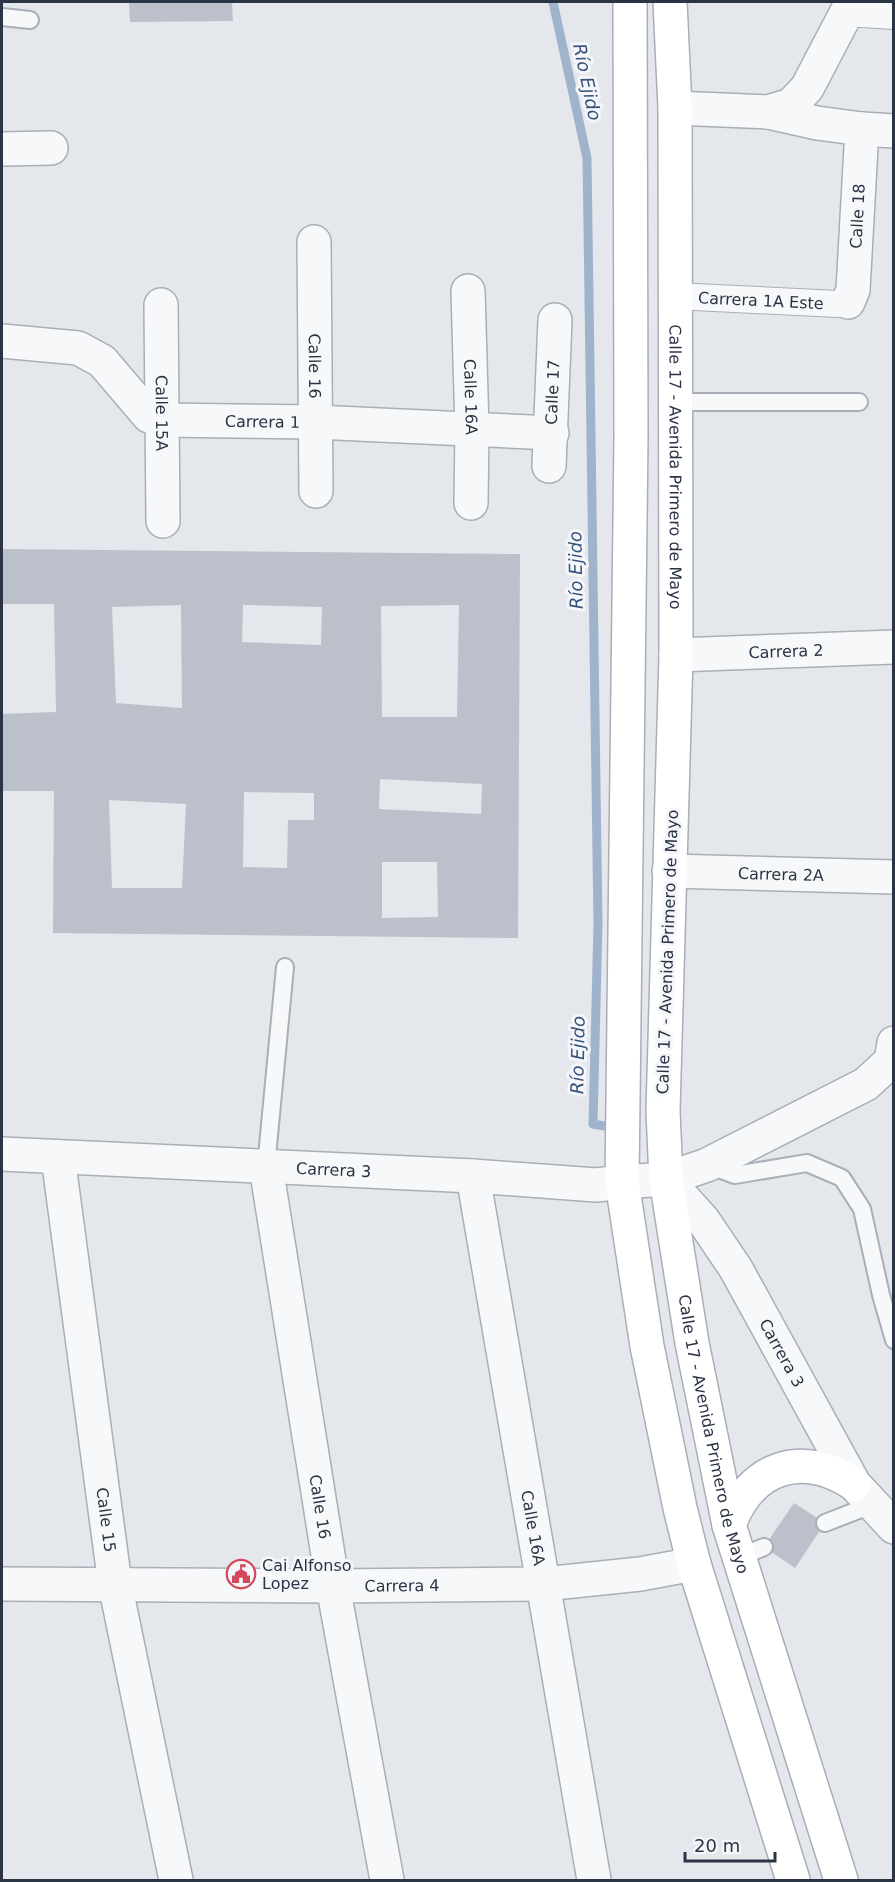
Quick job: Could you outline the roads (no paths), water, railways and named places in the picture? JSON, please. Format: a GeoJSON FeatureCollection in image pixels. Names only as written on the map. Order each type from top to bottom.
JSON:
{"type":"FeatureCollection","features":[{"type":"Feature","properties":{"kind":"main road"},"geometry":{"type":"LineString","coordinates":[[630,2],[631,438],[609,1184],[647,1346],[680,1508],[684,1566],[793,1881]]}},
{"type":"Feature","properties":{"kind":"main road","name":"Calle 17 - Avenida Primero de Mayo"},"geometry":{"type":"LineString","coordinates":[[670,2],[675,108],[676,655],[663,1112],[666,1179],[692,1343],[729,1525],[752,1552],[841,1881]]}},
{"type":"Feature","properties":{"kind":"main road"},"geometry":{"type":"LineString","coordinates":[[729,1525],[736,1506],[747,1491],[762,1478],[780,1469],[800,1466],[819,1467],[837,1473],[873,1505]]}},
{"type":"Feature","properties":{"kind":"street"},"geometry":{"type":"LineString","coordinates":[[768,112],[791,105],[807,88],[849,7],[894,16]]}},
{"type":"Feature","properties":{"kind":"street"},"geometry":{"type":"LineString","coordinates":[[675,108],[768,112],[817,123],[878,130]]}},
{"type":"Feature","properties":{"kind":"street","name":"Calle 18"},"geometry":{"type":"LineString","coordinates":[[848,302],[853,290],[878,130]]}},
{"type":"Feature","properties":{"kind":"street"},"geometry":{"type":"LineString","coordinates":[[2,149],[51,148]]}},
{"type":"Feature","properties":{"kind":"street","name":"Calle 16"},"geometry":{"type":"LineString","coordinates":[[314,242],[316,491]]}},
{"type":"Feature","properties":{"kind":"street","name":"Calle 16A"},"geometry":{"type":"LineString","coordinates":[[468,291],[472,429],[471,503]]}},
{"type":"Feature","properties":{"kind":"street","name":"Carrera 1A Este"},"geometry":{"type":"LineString","coordinates":[[674,296],[837,304],[848,302]]}},
{"type":"Feature","properties":{"kind":"street","name":"Calle 15A"},"geometry":{"type":"LineString","coordinates":[[161,305],[163,521]]}},
{"type":"Feature","properties":{"kind":"street","name":"Calle 17"},"geometry":{"type":"LineString","coordinates":[[549,466],[555,320]]}},
{"type":"Feature","properties":{"kind":"street"},"geometry":{"type":"LineString","coordinates":[[2,341],[78,348],[102,361],[149,416],[162,420]]}},
{"type":"Feature","properties":{"kind":"street","name":"Carrera 1"},"geometry":{"type":"LineString","coordinates":[[162,420],[315,422],[552,433]]}},
{"type":"Feature","properties":{"kind":"street","name":"Carrera 2"},"geometry":{"type":"LineString","coordinates":[[676,655],[894,647]]}},
{"type":"Feature","properties":{"kind":"street","name":"Carrera 2A"},"geometry":{"type":"LineString","coordinates":[[669,871],[894,877]]}},
{"type":"Feature","properties":{"kind":"street","name":"Carrera 3"},"geometry":{"type":"LineString","coordinates":[[2,1155],[473,1176],[558,1184],[609,1184],[666,1179],[707,1165],[866,1084],[892,1052]]}},
{"type":"Feature","properties":{"kind":"street","name":"Calle 15"},"geometry":{"type":"LineString","coordinates":[[58,1157],[115,1584],[176,1881]]}},
{"type":"Feature","properties":{"kind":"street","name":"Calle 16"},"geometry":{"type":"LineString","coordinates":[[266,1167],[333,1586],[387,1881]]}},
{"type":"Feature","properties":{"kind":"street","name":"Calle 16A"},"geometry":{"type":"LineString","coordinates":[[473,1176],[594,1881]]}},
{"type":"Feature","properties":{"kind":"street","name":"Carrera 3"},"geometry":{"type":"LineString","coordinates":[[666,1179],[703,1220],[736,1269],[873,1505]]}},
{"type":"Feature","properties":{"kind":"street","name":"Carrera 4"},"geometry":{"type":"LineString","coordinates":[[2,1584],[333,1586],[544,1584],[640,1574],[684,1566]]}},
{"type":"Feature","properties":{"kind":"lane"},"geometry":{"type":"LineString","coordinates":[[2,17],[30,20]]}},
{"type":"Feature","properties":{"kind":"lane"},"geometry":{"type":"LineString","coordinates":[[675,402],[859,402]]}},
{"type":"Feature","properties":{"kind":"lane"},"geometry":{"type":"LineString","coordinates":[[266,1167],[285,967]]}},
{"type":"Feature","properties":{"kind":"lane"},"geometry":{"type":"LineString","coordinates":[[707,1165],[735,1175],[807,1163],[842,1178],[862,1209],[881,1295],[894,1340]]}},
{"type":"Feature","properties":{"kind":"lane"},"geometry":{"type":"LineString","coordinates":[[825,1523],[873,1505]]}},
{"type":"Feature","properties":{"kind":"waterway","name":"Río Ejido"},"geometry":{"type":"LineString","coordinates":[[553,2],[587,158],[598,924],[593,1124],[610,1127]]}},
{"type":"Feature","properties":{"kind":"place","name":"Cai Alfonso Lopez"},"geometry":{"type":"Point","coordinates":[241,1574]}}]}
